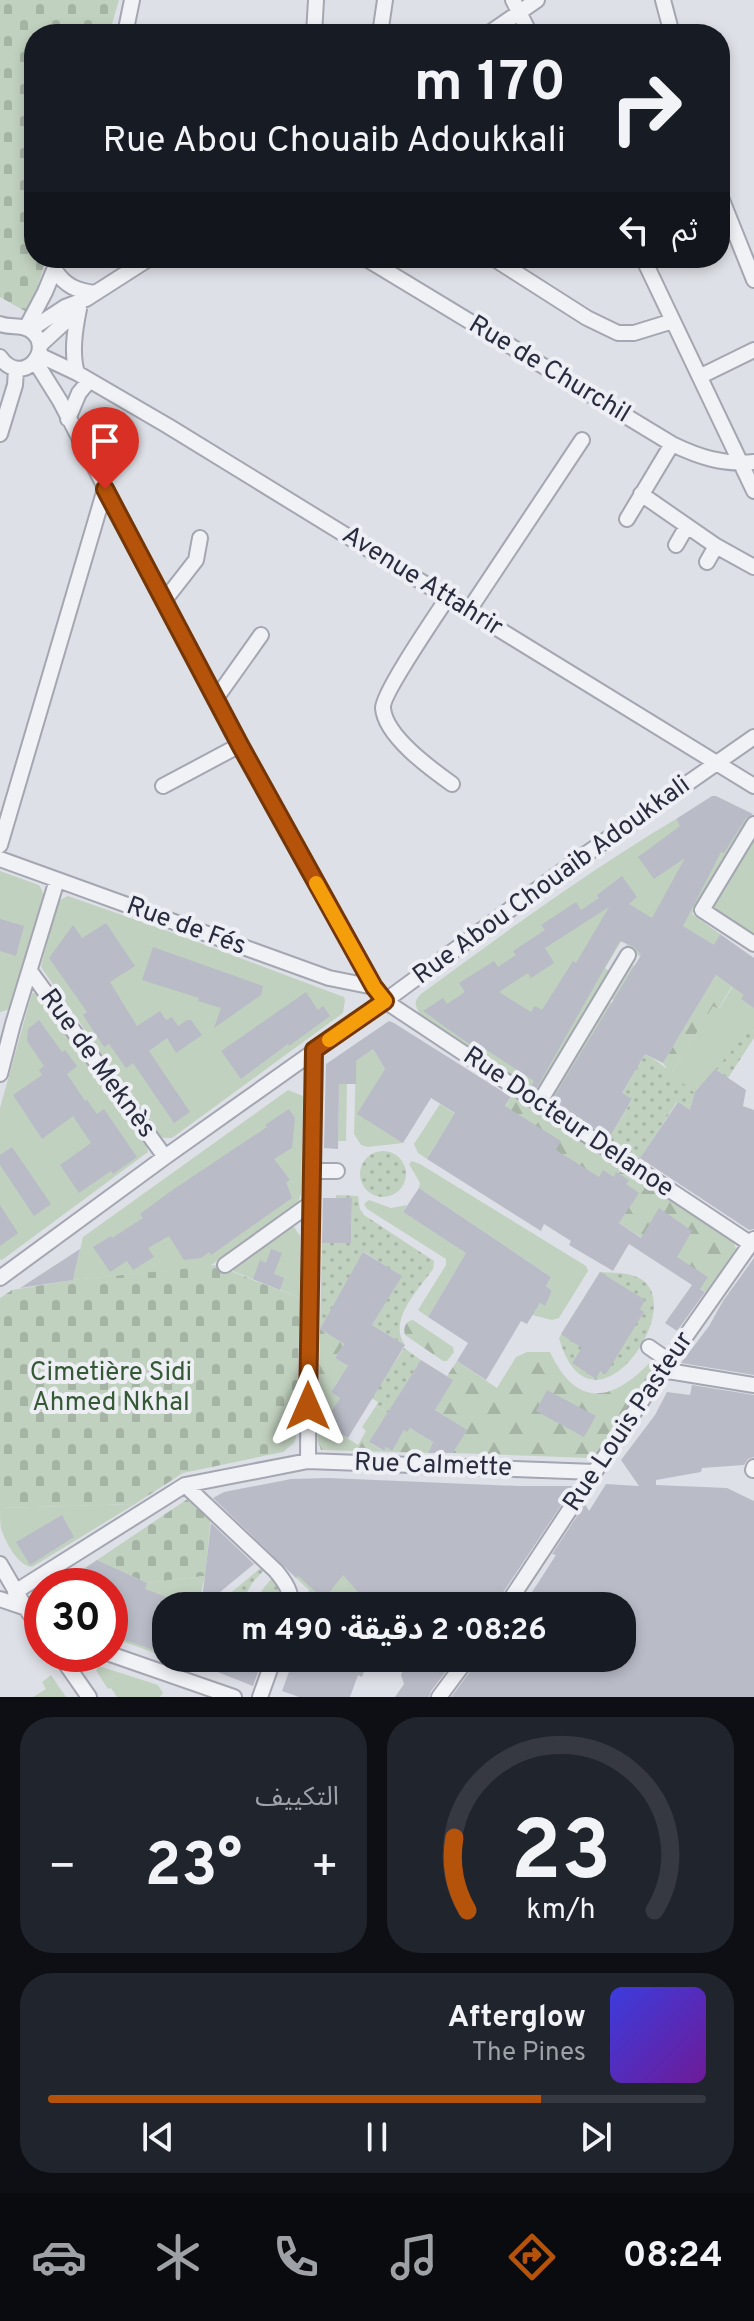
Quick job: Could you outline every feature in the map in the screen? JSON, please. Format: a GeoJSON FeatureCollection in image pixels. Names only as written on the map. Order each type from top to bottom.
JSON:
{"type":"FeatureCollection","features":[{"type":"Feature","properties":{"kind":"street"},"geometry":{"type":"LineString","coordinates":[[127,24],[132,0]]}},
{"type":"Feature","properties":{"kind":"street"},"geometry":{"type":"LineString","coordinates":[[315,24],[316,0]]}},
{"type":"Feature","properties":{"kind":"street"},"geometry":{"type":"LineString","coordinates":[[381,24],[385,0]]}},
{"type":"Feature","properties":{"kind":"street"},"geometry":{"type":"LineString","coordinates":[[663,0],[669,24]]}},
{"type":"Feature","properties":{"kind":"street"},"geometry":{"type":"LineString","coordinates":[[500,24],[526,3]]}},
{"type":"Feature","properties":{"kind":"street"},"geometry":{"type":"LineString","coordinates":[[526,3],[529,24]]}},
{"type":"Feature","properties":{"kind":"street"},"geometry":{"type":"LineString","coordinates":[[730,223],[748,248],[754,280]]}},
{"type":"Feature","properties":{"kind":"street"},"geometry":{"type":"LineString","coordinates":[[28,329],[55,268]]}},
{"type":"Feature","properties":{"kind":"street"},"geometry":{"type":"LineString","coordinates":[[58,268],[59,277],[87,301]]}},
{"type":"Feature","properties":{"kind":"street"},"geometry":{"type":"LineString","coordinates":[[1,360],[16,369],[27,367],[87,301],[135,268]]}},
{"type":"Feature","properties":{"kind":"street","name":"Rue de Churchil"},"geometry":{"type":"LineString","coordinates":[[382,268],[672,444],[716,461],[747,463]]}},
{"type":"Feature","properties":{"kind":"street"},"geometry":{"type":"LineString","coordinates":[[509,268],[587,318],[618,333],[634,333],[673,321]]}},
{"type":"Feature","properties":{"kind":"street"},"geometry":{"type":"LineString","coordinates":[[648,268],[747,463],[754,491]]}},
{"type":"Feature","properties":{"kind":"street"},"geometry":{"type":"LineString","coordinates":[[3,330],[28,329],[65,307],[87,301]]}},
{"type":"Feature","properties":{"kind":"street"},"geometry":{"type":"LineString","coordinates":[[68,419],[83,377],[74,364],[74,343],[87,301]]}},
{"type":"Feature","properties":{"kind":"street","name":"Rue Docteur Delanoe"},"geometry":{"type":"LineString","coordinates":[[28,329],[38,339],[38,353],[68,419],[240,745],[374,987],[385,1001],[752,1242]]}},
{"type":"Feature","properties":{"kind":"street"},"geometry":{"type":"LineString","coordinates":[[701,376],[754,350]]}},
{"type":"Feature","properties":{"kind":"street","name":"Avenue Attahrir"},"geometry":{"type":"LineString","coordinates":[[38,353],[168,426],[754,786]]}},
{"type":"Feature","properties":{"kind":"street"},"geometry":{"type":"LineString","coordinates":[[0,434],[15,385],[16,369]]}},
{"type":"Feature","properties":{"kind":"street"},"geometry":{"type":"LineString","coordinates":[[469,610],[582,440]]}},
{"type":"Feature","properties":{"kind":"street"},"geometry":{"type":"LineString","coordinates":[[627,519],[672,444]]}},
{"type":"Feature","properties":{"kind":"street"},"geometry":{"type":"LineString","coordinates":[[0,845],[105,489]]}},
{"type":"Feature","properties":{"kind":"street"},"geometry":{"type":"LineString","coordinates":[[641,494],[716,546],[754,567]]}},
{"type":"Feature","properties":{"kind":"street"},"geometry":{"type":"LineString","coordinates":[[676,545],[687,526]]}},
{"type":"Feature","properties":{"kind":"street"},"geometry":{"type":"LineString","coordinates":[[164,601],[196,560],[200,538]]}},
{"type":"Feature","properties":{"kind":"street"},"geometry":{"type":"LineString","coordinates":[[707,562],[716,546]]}},
{"type":"Feature","properties":{"kind":"street"},"geometry":{"type":"LineString","coordinates":[[448,597],[388,691],[383,709],[394,732],[429,767],[452,784]]}},
{"type":"Feature","properties":{"kind":"street"},"geometry":{"type":"LineString","coordinates":[[217,697],[261,635]]}},
{"type":"Feature","properties":{"kind":"street","name":"Rue Abou Chouaib Adoukkali"},"geometry":{"type":"LineString","coordinates":[[0,1277],[576,861],[754,737]]}},
{"type":"Feature","properties":{"kind":"street"},"geometry":{"type":"LineString","coordinates":[[163,786],[240,745]]}},
{"type":"Feature","properties":{"kind":"street"},"geometry":{"type":"LineString","coordinates":[[754,824],[702,910],[754,944]]}},
{"type":"Feature","properties":{"kind":"street","name":"Rue de Fés"},"geometry":{"type":"LineString","coordinates":[[0,859],[329,978],[374,987]]}},
{"type":"Feature","properties":{"kind":"street"},"geometry":{"type":"LineString","coordinates":[[0,1074],[6,1022],[30,971],[57,880]]}},
{"type":"Feature","properties":{"kind":"street"},"geometry":{"type":"LineString","coordinates":[[539,1103],[628,955]]}},
{"type":"Feature","properties":{"kind":"street","name":"Rue de Meknès"},"geometry":{"type":"LineString","coordinates":[[30,971],[165,1157]]}},
{"type":"Feature","properties":{"kind":"street"},"geometry":{"type":"LineString","coordinates":[[308,1461],[314,1050]]}},
{"type":"Feature","properties":{"kind":"street"},"geometry":{"type":"LineString","coordinates":[[311,1171],[337,1171]]}},
{"type":"Feature","properties":{"kind":"street"},"geometry":{"type":"LineString","coordinates":[[225,1265],[310,1204]]}},
{"type":"Feature","properties":{"kind":"street","name":"Rue Louis Pasteur"},"geometry":{"type":"LineString","coordinates":[[515,1592],[752,1242]]}},
{"type":"Feature","properties":{"kind":"street"},"geometry":{"type":"LineString","coordinates":[[649,1347],[666,1365],[754,1385]]}},
{"type":"Feature","properties":{"kind":"street","name":"Rue Calmette"},"geometry":{"type":"LineString","coordinates":[[15,1592],[185,1485],[308,1461],[595,1472]]}},
{"type":"Feature","properties":{"kind":"street"},"geometry":{"type":"LineString","coordinates":[[185,1485],[276,1571],[290,1592]]}},
{"type":"Feature","properties":{"kind":"street"},"geometry":{"type":"LineString","coordinates":[[0,1564],[24,1606]]}},
{"type":"Feature","properties":{"kind":"street"},"geometry":{"type":"LineString","coordinates":[[0,1599],[24,1607]]}},
{"type":"Feature","properties":{"kind":"street"},"geometry":{"type":"LineString","coordinates":[[128,1660],[234,1697]]}},
{"type":"Feature","properties":{"kind":"street"},"geometry":{"type":"LineString","coordinates":[[72,1672],[89,1697]]}},
{"type":"Feature","properties":{"kind":"street"},"geometry":{"type":"LineString","coordinates":[[260,1697],[269,1672]]}},
{"type":"Feature","properties":{"kind":"street"},"geometry":{"type":"LineString","coordinates":[[439,1697],[458,1672]]}},
{"type":"Feature","properties":{"kind":"green space"},"geometry":{"type":"Polygon","coordinates":[[[0,0],[119,0],[112,24],[24,24],[24,268],[43,268],[30,314],[0,297],[0,0]]]}},
{"type":"Feature","properties":{"kind":"green space"},"geometry":{"type":"Polygon","coordinates":[[[750,813],[754,816],[692,914],[720,934],[678,1037],[663,1063],[645,1054],[622,1092],[632,1099],[608,1140],[546,1100],[606,1000],[645,1025],[646,1022],[612,999],[633,965],[653,978],[658,968],[625,947],[633,936],[627,932],[605,968],[613,974],[540,1096],[418,1011],[416,1002],[421,994],[578,882],[676,819],[690,841],[750,813]]]}},
{"type":"Feature","properties":{"kind":"green space"},"geometry":{"type":"Polygon","coordinates":[[[754,836],[754,936],[711,909],[754,836]]]}},
{"type":"Feature","properties":{"kind":"green space"},"geometry":{"type":"Polygon","coordinates":[[[0,871],[40,886],[45,898],[11,1009],[0,1012],[0,871]]]}},
{"type":"Feature","properties":{"kind":"green space"},"geometry":{"type":"Polygon","coordinates":[[[68,896],[344,997],[343,1013],[172,1138],[159,1136],[41,966],[58,901],[68,896]]]}},
{"type":"Feature","properties":{"kind":"green space"},"geometry":{"type":"Polygon","coordinates":[[[751,956],[754,958],[754,1030],[751,1035],[747,1033],[695,1093],[671,1074],[713,1006],[719,1009],[751,956]]]}},
{"type":"Feature","properties":{"kind":"green space"},"geometry":{"type":"Polygon","coordinates":[[[716,975],[732,986],[718,1010],[713,1007],[671,1074],[663,1063],[716,975]]]}},
{"type":"Feature","properties":{"kind":"green space"},"geometry":{"type":"Polygon","coordinates":[[[32,993],[39,994],[147,1145],[148,1152],[2,1260],[0,1108],[32,993]]]}},
{"type":"Feature","properties":{"kind":"green space"},"geometry":{"type":"Polygon","coordinates":[[[754,1030],[754,1038],[728,1078],[715,1069],[747,1032],[751,1034],[754,1030]]]}},
{"type":"Feature","properties":{"kind":"green space"},"geometry":{"type":"Polygon","coordinates":[[[373,1049],[385,1069],[403,1143],[368,1147],[361,1145],[354,1134],[356,1061],[373,1049]]]}},
{"type":"Feature","properties":{"kind":"green space"},"geometry":{"type":"Polygon","coordinates":[[[645,1054],[695,1093],[690,1110],[677,1102],[639,1160],[608,1140],[632,1100],[622,1093],[645,1054]]]}},
{"type":"Feature","properties":{"kind":"green space"},"geometry":{"type":"Polygon","coordinates":[[[339,1084],[347,1084],[346,1141],[338,1141],[339,1084]]]}},
{"type":"Feature","properties":{"kind":"green space"},"geometry":{"type":"Polygon","coordinates":[[[288,1090],[303,1096],[301,1193],[298,1203],[210,1266],[73,1280],[83,1237],[288,1090]]]}},
{"type":"Feature","properties":{"kind":"green space"},"geometry":{"type":"Polygon","coordinates":[[[512,1096],[732,1238],[736,1249],[707,1293],[678,1274],[683,1265],[619,1223],[626,1212],[492,1128],[512,1096]]]}},
{"type":"Feature","properties":{"kind":"green space"},"geometry":{"type":"Polygon","coordinates":[[[440,1104],[454,1113],[468,1116],[446,1128],[427,1159],[418,1153],[414,1144],[440,1104]]]}},
{"type":"Feature","properties":{"kind":"green space"},"geometry":{"type":"Polygon","coordinates":[[[383,1151],[399,1158],[406,1174],[399,1190],[383,1197],[367,1190],[360,1174],[367,1158],[383,1151]]]}},
{"type":"Feature","properties":{"kind":"green space"},"geometry":{"type":"Polygon","coordinates":[[[412,1161],[586,1266],[588,1271],[559,1318],[552,1320],[532,1315],[540,1303],[545,1305],[552,1291],[546,1286],[551,1277],[419,1188],[420,1183],[409,1164],[412,1161]]]}},
{"type":"Feature","properties":{"kind":"green space"},"geometry":{"type":"Polygon","coordinates":[[[336,1195],[358,1196],[364,1215],[434,1261],[433,1269],[402,1316],[400,1336],[405,1345],[372,1325],[401,1276],[364,1252],[320,1329],[322,1243],[351,1243],[352,1199],[336,1199],[336,1195]]]}},
{"type":"Feature","properties":{"kind":"green space"},"geometry":{"type":"Polygon","coordinates":[[[369,1200],[391,1208],[407,1205],[403,1212],[476,1259],[459,1265],[428,1317],[418,1310],[446,1265],[446,1259],[367,1209],[364,1204],[369,1200]]]}},
{"type":"Feature","properties":{"kind":"green space"},"geometry":{"type":"Polygon","coordinates":[[[294,1227],[300,1236],[300,1298],[230,1270],[282,1231],[294,1227]]]}},
{"type":"Feature","properties":{"kind":"green space","name":"Cimetière Sidi Ahmed Nkhal"},"geometry":{"type":"Polygon","coordinates":[[[215,1265],[300,1298],[294,1443],[283,1452],[183,1473],[135,1504],[0,1508],[0,1298],[12,1290],[73,1280],[215,1265]]]}},
{"type":"Feature","properties":{"kind":"green space"},"geometry":{"type":"Polygon","coordinates":[[[600,1272],[637,1277],[651,1291],[653,1313],[646,1337],[631,1359],[613,1375],[593,1380],[574,1369],[559,1338],[600,1272]]]}},
{"type":"Feature","properties":{"kind":"green space"},"geometry":{"type":"Polygon","coordinates":[[[413,1320],[453,1347],[454,1352],[447,1361],[405,1335],[405,1326],[413,1320]]]}},
{"type":"Feature","properties":{"kind":"green space"},"geometry":{"type":"Polygon","coordinates":[[[320,1329],[344,1344],[335,1358],[357,1372],[350,1383],[340,1378],[331,1392],[340,1398],[324,1423],[358,1445],[366,1431],[362,1427],[376,1406],[388,1413],[370,1443],[383,1451],[386,1447],[392,1450],[404,1430],[410,1428],[433,1442],[428,1453],[321,1450],[318,1441],[320,1329]]]}},
{"type":"Feature","properties":{"kind":"green space"},"geometry":{"type":"Polygon","coordinates":[[[404,1348],[421,1360],[388,1413],[376,1406],[378,1402],[371,1398],[384,1365],[391,1368],[404,1348]]]}},
{"type":"Feature","properties":{"kind":"green space"},"geometry":{"type":"Polygon","coordinates":[[[527,1352],[550,1352],[573,1384],[585,1391],[598,1393],[626,1383],[654,1358],[654,1366],[594,1457],[453,1453],[466,1430],[435,1410],[452,1380],[447,1376],[457,1361],[497,1388],[516,1357],[527,1352]]]}},
{"type":"Feature","properties":{"kind":"green space"},"geometry":{"type":"Polygon","coordinates":[[[189,1498],[211,1517],[205,1576],[147,1583],[128,1574],[128,1568],[114,1568],[97,1560],[189,1498]]]}},
{"type":"Feature","properties":{"kind":"green space"},"geometry":{"type":"Polygon","coordinates":[[[135,1504],[32,1567],[17,1558],[1,1528],[0,1508],[135,1504]]]}},
{"type":"Feature","properties":{"kind":"green space"},"geometry":{"type":"Polygon","coordinates":[[[322,1550],[358,1592],[308,1592],[296,1578],[322,1550]]]}},
{"type":"Feature","properties":{"kind":"green space"},"geometry":{"type":"Polygon","coordinates":[[[97,1560],[114,1568],[84,1568],[97,1560]]]}},
{"type":"Feature","properties":{"kind":"green space"},"geometry":{"type":"Polygon","coordinates":[[[263,1566],[266,1568],[247,1592],[232,1592],[263,1566]]]}},
{"type":"Feature","properties":{"kind":"green space"},"geometry":{"type":"Polygon","coordinates":[[[128,1574],[147,1583],[205,1576],[201,1592],[152,1592],[152,1652],[128,1643],[128,1574]]]}},
{"type":"Feature","properties":{"kind":"green space"},"geometry":{"type":"Polygon","coordinates":[[[274,1576],[281,1592],[261,1592],[274,1576]]]}},
{"type":"Feature","properties":{"kind":"green space"},"geometry":{"type":"Polygon","coordinates":[[[97,1672],[118,1672],[158,1685],[163,1693],[160,1697],[117,1697],[111,1688],[108,1689],[97,1672]]]}},
{"type":"Feature","properties":{"kind":"green space"},"geometry":{"type":"Polygon","coordinates":[[[51,1675],[66,1697],[33,1697],[46,1689],[42,1682],[51,1675]]]}},
{"type":"Feature","properties":{"kind":"building"},"geometry":{"type":"Polygon","coordinates":[[[712,796],[753,814],[746,818],[724,853],[721,852],[683,926],[714,945],[720,934],[754,958],[754,1008],[741,999],[744,995],[716,975],[663,1063],[645,1054],[622,1093],[632,1099],[609,1138],[552,1100],[641,955],[634,947],[620,941],[536,1089],[531,1086],[534,1081],[479,1045],[476,1049],[423,1011],[443,998],[447,1004],[465,992],[459,983],[494,961],[498,967],[516,955],[513,951],[545,930],[541,925],[576,902],[581,910],[622,876],[637,897],[629,904],[652,918],[685,858],[654,879],[638,857],[680,826],[676,819],[712,796]],[[609,907],[545,948],[554,963],[531,978],[528,973],[499,992],[531,1012],[535,1006],[542,1010],[573,961],[576,963],[609,907]]]}},
{"type":"Feature","properties":{"kind":"building"},"geometry":{"type":"Polygon","coordinates":[[[0,919],[24,926],[16,956],[0,951],[0,919]]]}},
{"type":"Feature","properties":{"kind":"building"},"geometry":{"type":"Polygon","coordinates":[[[106,923],[135,966],[110,982],[137,1026],[160,1011],[166,1020],[172,1017],[178,1026],[191,1020],[202,1035],[176,1053],[167,1038],[149,1051],[190,1112],[174,1123],[133,1063],[126,1068],[109,1044],[104,1047],[83,1015],[87,1012],[49,958],[73,925],[82,938],[106,923]]]}},
{"type":"Feature","properties":{"kind":"building"},"geometry":{"type":"Polygon","coordinates":[[[153,947],[263,986],[261,995],[214,1028],[221,1008],[142,980],[153,947]]]}},
{"type":"Feature","properties":{"kind":"building"},"geometry":{"type":"Polygon","coordinates":[[[306,992],[318,1010],[323,1006],[330,1016],[241,1079],[221,1051],[306,992]]]}},
{"type":"Feature","properties":{"kind":"building"},"geometry":{"type":"Polygon","coordinates":[[[39,1020],[62,1052],[65,1050],[77,1066],[67,1074],[85,1101],[97,1114],[104,1109],[137,1157],[79,1193],[60,1165],[91,1143],[73,1116],[42,1139],[13,1095],[42,1075],[39,1070],[44,1066],[27,1041],[28,1029],[39,1020]]]}},
{"type":"Feature","properties":{"kind":"building"},"geometry":{"type":"Polygon","coordinates":[[[389,1021],[511,1097],[505,1106],[561,1141],[556,1150],[599,1177],[603,1170],[614,1177],[616,1172],[629,1180],[626,1184],[639,1193],[619,1223],[641,1238],[659,1208],[692,1231],[677,1257],[708,1277],[700,1289],[705,1292],[677,1331],[665,1323],[692,1285],[629,1244],[613,1271],[569,1245],[571,1241],[544,1224],[541,1231],[427,1159],[455,1113],[431,1098],[403,1143],[357,1114],[385,1069],[373,1049],[356,1061],[356,1084],[339,1084],[338,1149],[324,1148],[326,1064],[389,1021]]]}},
{"type":"Feature","properties":{"kind":"building"},"geometry":{"type":"Polygon","coordinates":[[[715,1069],[746,1090],[743,1106],[754,1110],[754,1229],[749,1230],[640,1158],[678,1102],[690,1110],[695,1092],[715,1069]]]}},
{"type":"Feature","properties":{"kind":"building"},"geometry":{"type":"Polygon","coordinates":[[[289,1109],[295,1118],[292,1148],[274,1159],[290,1180],[286,1182],[292,1198],[211,1255],[209,1252],[201,1258],[184,1260],[169,1236],[148,1248],[154,1257],[133,1270],[127,1261],[110,1272],[93,1247],[143,1218],[140,1214],[289,1109]]]}},
{"type":"Feature","properties":{"kind":"building"},"geometry":{"type":"Polygon","coordinates":[[[12,1147],[51,1204],[34,1216],[0,1165],[0,1155],[12,1147]]]}},
{"type":"Feature","properties":{"kind":"building"},"geometry":{"type":"Polygon","coordinates":[[[419,1188],[551,1277],[546,1286],[552,1291],[545,1306],[540,1303],[527,1324],[521,1321],[486,1380],[457,1361],[468,1343],[428,1317],[466,1253],[403,1212],[419,1188]]]}},
{"type":"Feature","properties":{"kind":"building"},"geometry":{"type":"Polygon","coordinates":[[[323,1198],[352,1198],[351,1243],[322,1243],[323,1198]]]}},
{"type":"Feature","properties":{"kind":"building"},"geometry":{"type":"Polygon","coordinates":[[[0,1205],[18,1233],[0,1246],[0,1205]]]}},
{"type":"Feature","properties":{"kind":"building"},"geometry":{"type":"Polygon","coordinates":[[[80,1249],[73,1280],[20,1288],[80,1249]]]}},
{"type":"Feature","properties":{"kind":"building"},"geometry":{"type":"Polygon","coordinates":[[[271,1249],[282,1253],[274,1274],[284,1278],[280,1290],[253,1279],[260,1260],[266,1263],[271,1249]]]}},
{"type":"Feature","properties":{"kind":"building"},"geometry":{"type":"Polygon","coordinates":[[[363,1252],[402,1276],[372,1325],[405,1345],[348,1438],[324,1423],[340,1398],[331,1392],[348,1366],[335,1358],[344,1344],[320,1329],[363,1252]]]}},
{"type":"Feature","properties":{"kind":"building"},"geometry":{"type":"Polygon","coordinates":[[[754,1258],[754,1375],[681,1363],[709,1326],[754,1258]]]}},
{"type":"Feature","properties":{"kind":"building"},"geometry":{"type":"Polygon","coordinates":[[[600,1272],[645,1300],[640,1309],[644,1312],[606,1374],[600,1371],[596,1379],[572,1363],[582,1348],[561,1334],[600,1272]]]}},
{"type":"Feature","properties":{"kind":"building"},"geometry":{"type":"Polygon","coordinates":[[[421,1360],[453,1380],[435,1410],[467,1430],[453,1453],[428,1453],[433,1442],[410,1428],[407,1432],[404,1430],[392,1451],[386,1447],[384,1451],[369,1442],[421,1360]]]}},
{"type":"Feature","properties":{"kind":"building"},"geometry":{"type":"Polygon","coordinates":[[[692,1385],[754,1395],[754,1457],[744,1465],[702,1468],[701,1472],[656,1480],[656,1485],[727,1488],[754,1501],[754,1697],[451,1697],[470,1672],[636,1672],[636,1592],[532,1592],[556,1555],[552,1554],[585,1504],[589,1511],[606,1484],[639,1486],[621,1460],[655,1415],[667,1392],[690,1395],[692,1385]]]}},
{"type":"Feature","properties":{"kind":"building"},"geometry":{"type":"Polygon","coordinates":[[[547,1390],[596,1416],[584,1437],[536,1411],[547,1390]]]}},
{"type":"Feature","properties":{"kind":"building"},"geometry":{"type":"Polygon","coordinates":[[[291,1479],[574,1486],[503,1592],[358,1592],[343,1575],[330,1592],[316,1592],[298,1576],[296,1578],[213,1498],[224,1492],[291,1479]]]}},
{"type":"Feature","properties":{"kind":"building"},"geometry":{"type":"Polygon","coordinates":[[[62,1515],[74,1537],[30,1565],[16,1542],[62,1515]]]}},
{"type":"Feature","properties":{"kind":"building"},"geometry":{"type":"Polygon","coordinates":[[[211,1523],[254,1564],[220,1592],[203,1592],[211,1523]]]}},
{"type":"Feature","properties":{"kind":"building"},"geometry":{"type":"Polygon","coordinates":[[[97,1560],[114,1568],[86,1568],[97,1560]]]}},
{"type":"Feature","properties":{"kind":"building"},"geometry":{"type":"Polygon","coordinates":[[[128,1574],[147,1583],[145,1589],[153,1592],[152,1649],[128,1641],[128,1574]]]}},
{"type":"Feature","properties":{"kind":"building"},"geometry":{"type":"Polygon","coordinates":[[[218,1672],[258,1672],[253,1686],[218,1672]]]}},
{"type":"Feature","properties":{"kind":"building"},"geometry":{"type":"Polygon","coordinates":[[[289,1672],[364,1672],[362,1677],[358,1675],[350,1697],[299,1697],[282,1691],[289,1672]]]}},
{"type":"Feature","properties":{"kind":"building"},"geometry":{"type":"Polygon","coordinates":[[[402,1672],[445,1672],[429,1697],[395,1697],[404,1684],[402,1672]]]}},
{"type":"Feature","properties":{"kind":"slow traffic"},"geometry":{"type":"LineString","coordinates":[[316,883],[374,987],[385,1001],[329,1040]]}},
{"type":"Feature","properties":{"kind":"route"},"geometry":{"type":"LineString","coordinates":[[105,489],[240,745],[374,987],[385,1001],[314,1050],[308,1406]]}}]}
